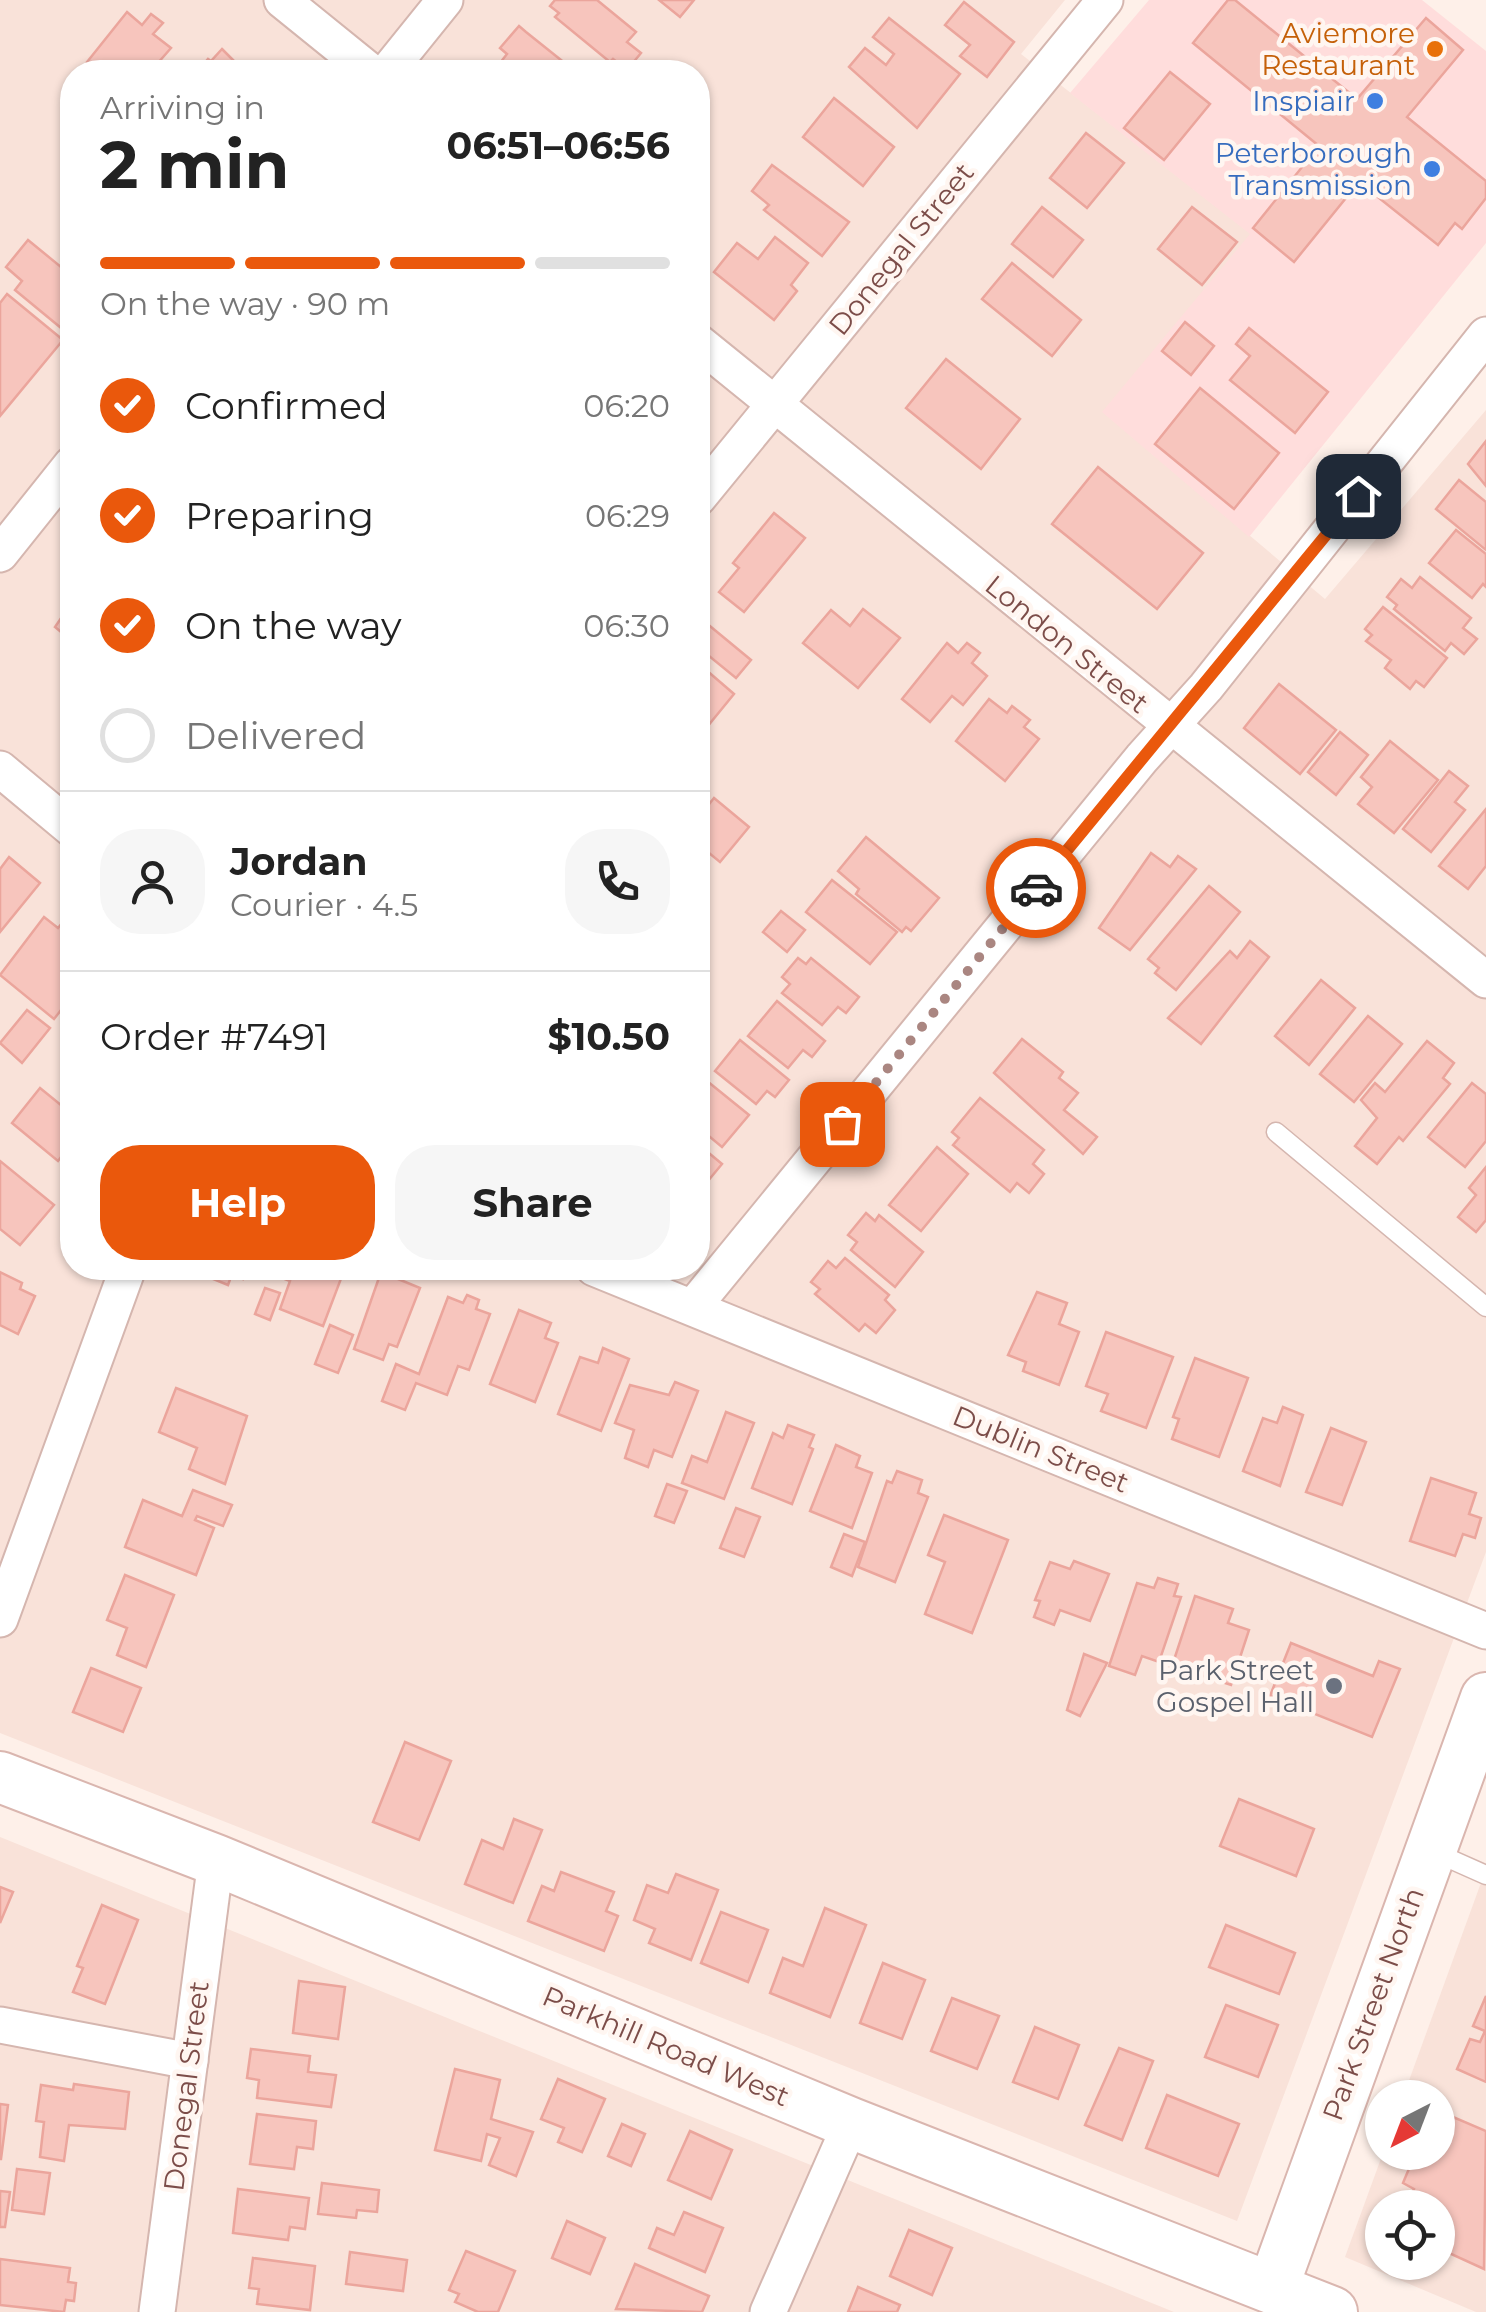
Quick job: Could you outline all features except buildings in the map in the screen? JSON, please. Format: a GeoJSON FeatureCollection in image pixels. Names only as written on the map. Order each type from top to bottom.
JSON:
{"type":"FeatureCollection","features":[{"type":"Feature","properties":{"kind":"main road","name":"Park Street North"},"geometry":{"type":"LineString","coordinates":[[1268,2300],[1428,1849],[1486,1698]]}},
{"type":"Feature","properties":{"kind":"main road","name":"Parkhill Road West"},"geometry":{"type":"LineString","coordinates":[[0,1777],[216,1860],[1268,2300],[1332,2312]]}},
{"type":"Feature","properties":{"kind":"street"},"geometry":{"type":"LineString","coordinates":[[282,0],[356,60]]}},
{"type":"Feature","properties":{"kind":"street"},"geometry":{"type":"LineString","coordinates":[[397,60],[445,0]]}},
{"type":"Feature","properties":{"kind":"street","name":"Donegal Street"},"geometry":{"type":"LineString","coordinates":[[710,483],[1105,0]]}},
{"type":"Feature","properties":{"kind":"street"},"geometry":{"type":"LineString","coordinates":[[693,1306],[1171,729],[1486,335]]}},
{"type":"Feature","properties":{"kind":"street","name":"London Street"},"geometry":{"type":"LineString","coordinates":[[710,352],[1171,729],[1486,980]]}},
{"type":"Feature","properties":{"kind":"street"},"geometry":{"type":"LineString","coordinates":[[0,554],[60,479]]}},
{"type":"Feature","properties":{"kind":"street"},"geometry":{"type":"LineString","coordinates":[[0,769],[60,819]]}},
{"type":"Feature","properties":{"kind":"street"},"geometry":{"type":"LineString","coordinates":[[0,1619],[124,1280]]}},
{"type":"Feature","properties":{"kind":"street","name":"Dublin Street"},"geometry":{"type":"LineString","coordinates":[[625,1280],[1486,1631]]}},
{"type":"Feature","properties":{"kind":"street","name":"Donegal Street"},"geometry":{"type":"LineString","coordinates":[[157,2312],[216,1860]]}},
{"type":"Feature","properties":{"kind":"street"},"geometry":{"type":"LineString","coordinates":[[0,2025],[190,2061]]}},
{"type":"Feature","properties":{"kind":"street"},"geometry":{"type":"LineString","coordinates":[[768,2312],[851,2123]]}},
{"type":"Feature","properties":{"kind":"lane"},"geometry":{"type":"LineString","coordinates":[[1276,1132],[1486,1307]]}},
{"type":"Feature","properties":{"kind":"lane"},"geometry":{"type":"LineString","coordinates":[[1428,1849],[1486,1875]]}},
{"type":"Feature","properties":{"kind":"shaded area"},"geometry":{"type":"Polygon","coordinates":[[[0,0],[1065,0],[1021,54],[1251,234],[1103,412],[1325,599],[1486,410],[1486,1552],[1237,2221],[0,1733],[0,0]]]}},
{"type":"Feature","properties":{"kind":"shaded area"},"geometry":{"type":"Polygon","coordinates":[[[1149,0],[1422,0],[1486,51],[1486,243],[1249,537],[1102,412],[1250,234],[1070,93],[1149,0]]]}},
{"type":"Feature","properties":{"kind":"shaded area"},"geometry":{"type":"Polygon","coordinates":[[[0,1837],[1174,2312],[0,2312],[0,1837]]]}},
{"type":"Feature","properties":{"kind":"shaded area"},"geometry":{"type":"Polygon","coordinates":[[[1486,1869],[1486,2312],[1476,2312],[1400,2280],[1455,2280],[1455,2190],[1369,2190],[1377,2170],[1455,2170],[1455,2080],[1409,2080],[1486,1869]]]}},
{"type":"Feature","properties":{"kind":"shaded area"},"geometry":{"type":"Polygon","coordinates":[[[1365,2202],[1365,2265],[1345,2257],[1365,2202]]]}},
{"type":"Feature","properties":{"kind":"way so far"},"geometry":{"type":"LineString","coordinates":[[842,1124],[1036,888]]}},
{"type":"Feature","properties":{"kind":"place","name":"Aviemore Restaurant"},"geometry":{"type":"Point","coordinates":[1435,49]}},
{"type":"Feature","properties":{"kind":"place","name":"Inspiair"},"geometry":{"type":"Point","coordinates":[1375,101]}},
{"type":"Feature","properties":{"kind":"place","name":"Peterborough Transmission"},"geometry":{"type":"Point","coordinates":[1432,169]}},
{"type":"Feature","properties":{"kind":"place","name":"Park Street Gospel Hall"},"geometry":{"type":"Point","coordinates":[1334,1686]}},
{"type":"Feature","properties":{"kind":"route"},"geometry":{"type":"LineString","coordinates":[[1036,888],[1142,758],[1206,687],[1358,496]]}}]}
